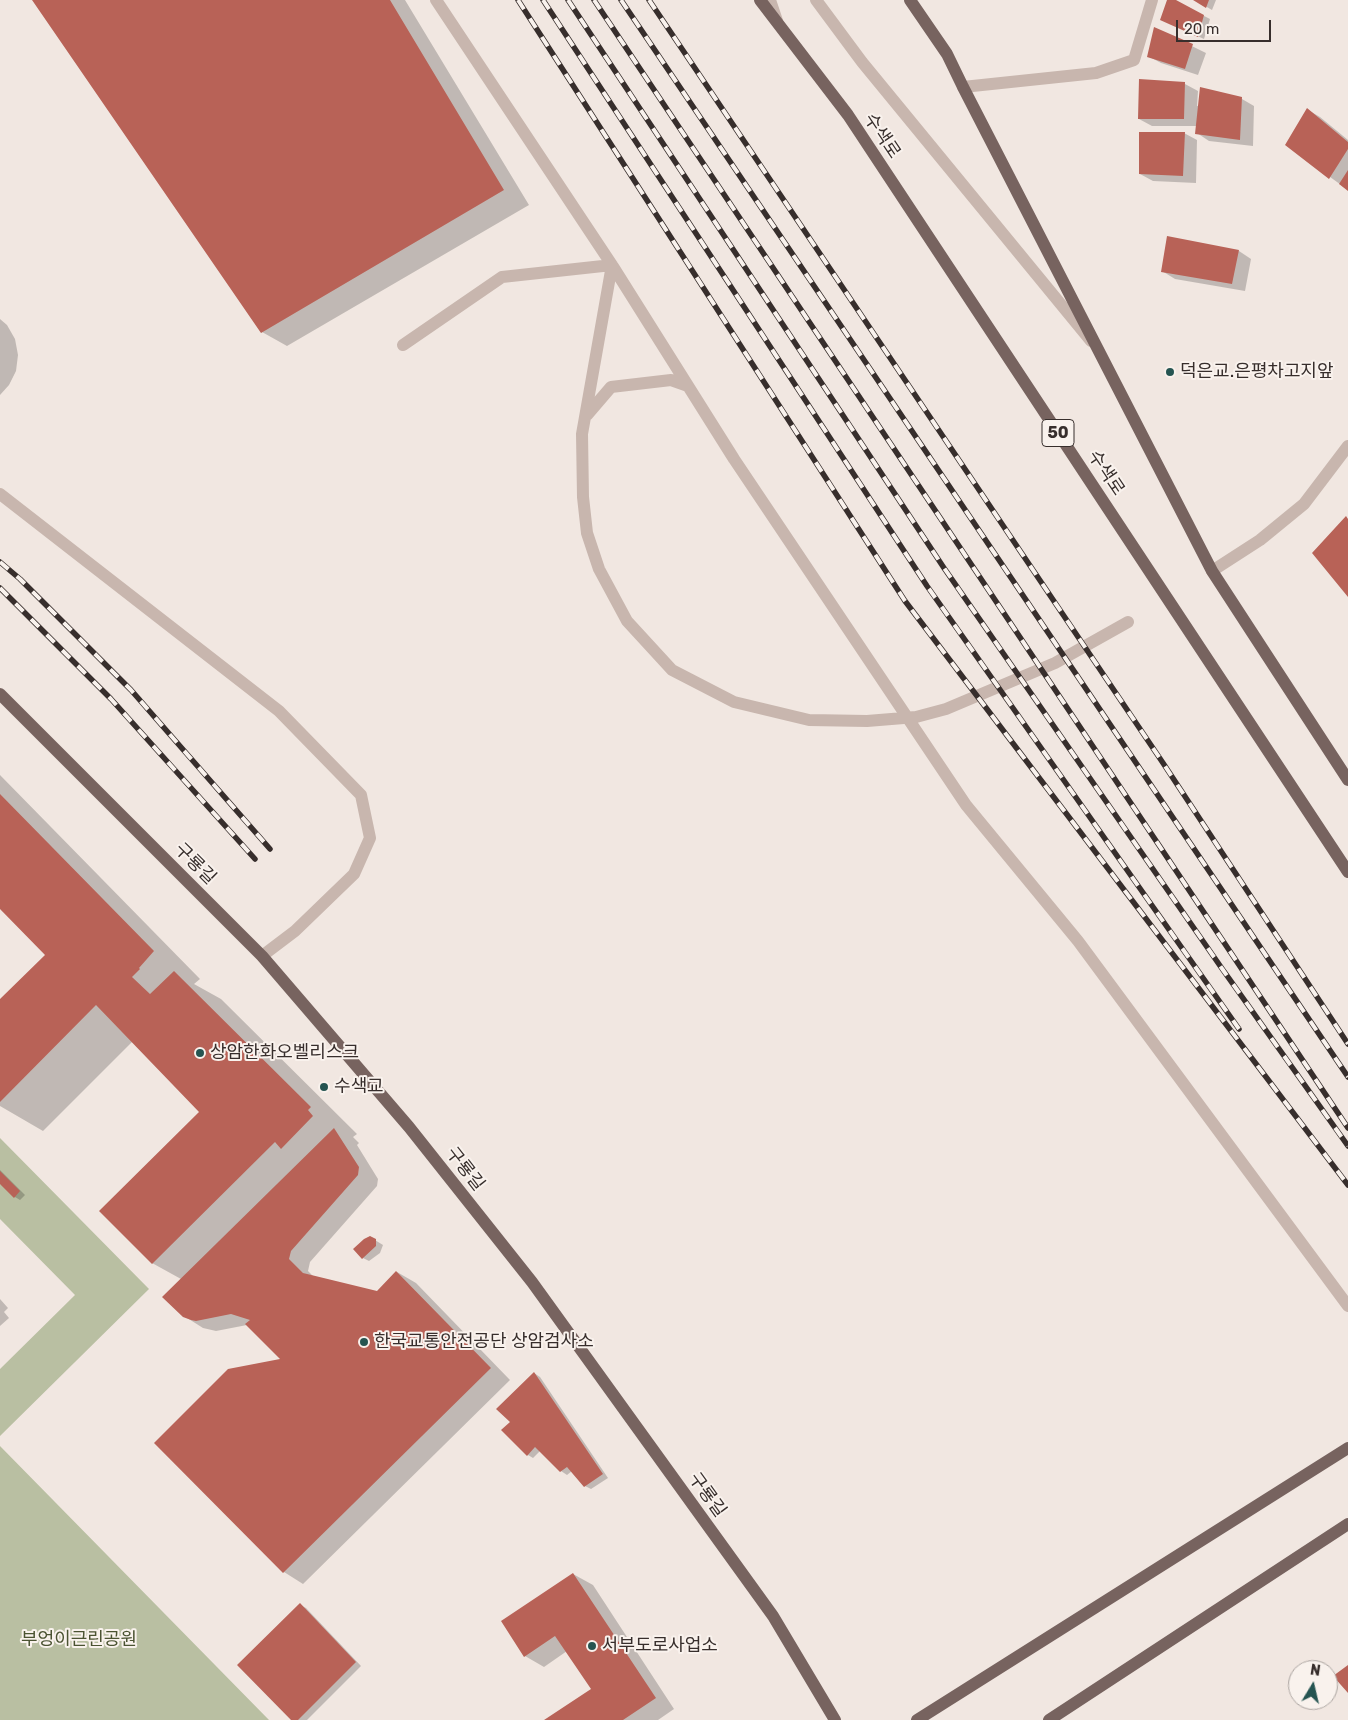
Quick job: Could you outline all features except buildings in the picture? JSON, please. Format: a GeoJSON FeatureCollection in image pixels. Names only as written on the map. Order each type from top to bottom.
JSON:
{"type":"FeatureCollection","features":[{"type":"Feature","properties":{"kind":"main road","name":"수색로"},"geometry":{"type":"LineString","coordinates":[[760,0],[848,115],[1348,872]]}},
{"type":"Feature","properties":{"kind":"main road"},"geometry":{"type":"LineString","coordinates":[[910,0],[947,54],[1212,571],[1348,780]]}},
{"type":"Feature","properties":{"kind":"main road","name":"구룡길"},"geometry":{"type":"LineString","coordinates":[[0,694],[262,956],[409,1127],[532,1282],[773,1616],[835,1720]]}},
{"type":"Feature","properties":{"kind":"main road"},"geometry":{"type":"LineString","coordinates":[[917,1720],[1348,1448]]}},
{"type":"Feature","properties":{"kind":"main road"},"geometry":{"type":"LineString","coordinates":[[1049,1720],[1348,1524]]}},
{"type":"Feature","properties":{"kind":"street"},"geometry":{"type":"LineString","coordinates":[[436,0],[612,265],[734,459],[966,805],[1078,941],[1348,1306]]}},
{"type":"Feature","properties":{"kind":"street"},"geometry":{"type":"LineString","coordinates":[[770,0],[777,23]]}},
{"type":"Feature","properties":{"kind":"street"},"geometry":{"type":"LineString","coordinates":[[816,0],[868,69],[1098,350]]}},
{"type":"Feature","properties":{"kind":"street"},"geometry":{"type":"LineString","coordinates":[[963,87],[1096,73],[1134,60],[1152,0]]}},
{"type":"Feature","properties":{"kind":"street"},"geometry":{"type":"LineString","coordinates":[[403,345],[502,277],[612,265]]}},
{"type":"Feature","properties":{"kind":"street"},"geometry":{"type":"LineString","coordinates":[[612,265],[582,434],[583,497],[587,533],[599,569],[627,621],[672,670],[734,702],[809,720],[867,721],[916,717],[946,709],[1055,663],[1128,622]]}},
{"type":"Feature","properties":{"kind":"street"},"geometry":{"type":"LineString","coordinates":[[585,417],[611,387],[671,380],[688,386]]}},
{"type":"Feature","properties":{"kind":"street"},"geometry":{"type":"LineString","coordinates":[[1212,571],[1260,540],[1304,504],[1348,446]]}},
{"type":"Feature","properties":{"kind":"street"},"geometry":{"type":"LineString","coordinates":[[0,494],[279,712],[361,795],[370,838],[354,874],[294,931],[262,956]]}},
{"type":"Feature","properties":{"kind":"green space"},"geometry":{"type":"Polygon","coordinates":[[[0,1138],[149,1289],[0,1436],[0,1369],[75,1295],[0,1219],[0,1138]]]}},
{"type":"Feature","properties":{"kind":"green space","name":"부엉이근린공원"},"geometry":{"type":"Polygon","coordinates":[[[0,1446],[269,1720],[0,1720],[0,1446]]]}},
{"type":"Feature","properties":{"kind":"railway"},"geometry":{"type":"LineString","coordinates":[[518,0],[905,601],[1348,1185]]}},
{"type":"Feature","properties":{"kind":"railway"},"geometry":{"type":"LineString","coordinates":[[543,0],[927,586],[1239,1029]]}},
{"type":"Feature","properties":{"kind":"railway"},"geometry":{"type":"LineString","coordinates":[[568,0],[944,568],[1223,970],[1348,1146]]}},
{"type":"Feature","properties":{"kind":"railway"},"geometry":{"type":"LineString","coordinates":[[594,0],[1348,1128]]}},
{"type":"Feature","properties":{"kind":"railway"},"geometry":{"type":"LineString","coordinates":[[621,0],[1348,1077]]}},
{"type":"Feature","properties":{"kind":"railway"},"geometry":{"type":"LineString","coordinates":[[649,0],[1163,763],[1348,1044]]}},
{"type":"Feature","properties":{"kind":"railway"},"geometry":{"type":"LineString","coordinates":[[0,562],[20,579],[131,690],[270,849]]}},
{"type":"Feature","properties":{"kind":"railway"},"geometry":{"type":"LineString","coordinates":[[0,588],[111,699],[255,859]]}},
{"type":"Feature","properties":{"kind":"place","name":"덕은교.은평차고지앞"},"geometry":{"type":"Point","coordinates":[1170,372]}},
{"type":"Feature","properties":{"kind":"place","name":"상암한화오벨리스크"},"geometry":{"type":"Point","coordinates":[200,1053]}},
{"type":"Feature","properties":{"kind":"place","name":"수색교"},"geometry":{"type":"Point","coordinates":[324,1087]}},
{"type":"Feature","properties":{"kind":"place","name":"한국교통안전공단 상암검사소"},"geometry":{"type":"Point","coordinates":[364,1342]}},
{"type":"Feature","properties":{"kind":"place","name":"서부도로사업소"},"geometry":{"type":"Point","coordinates":[592,1646]}}]}
